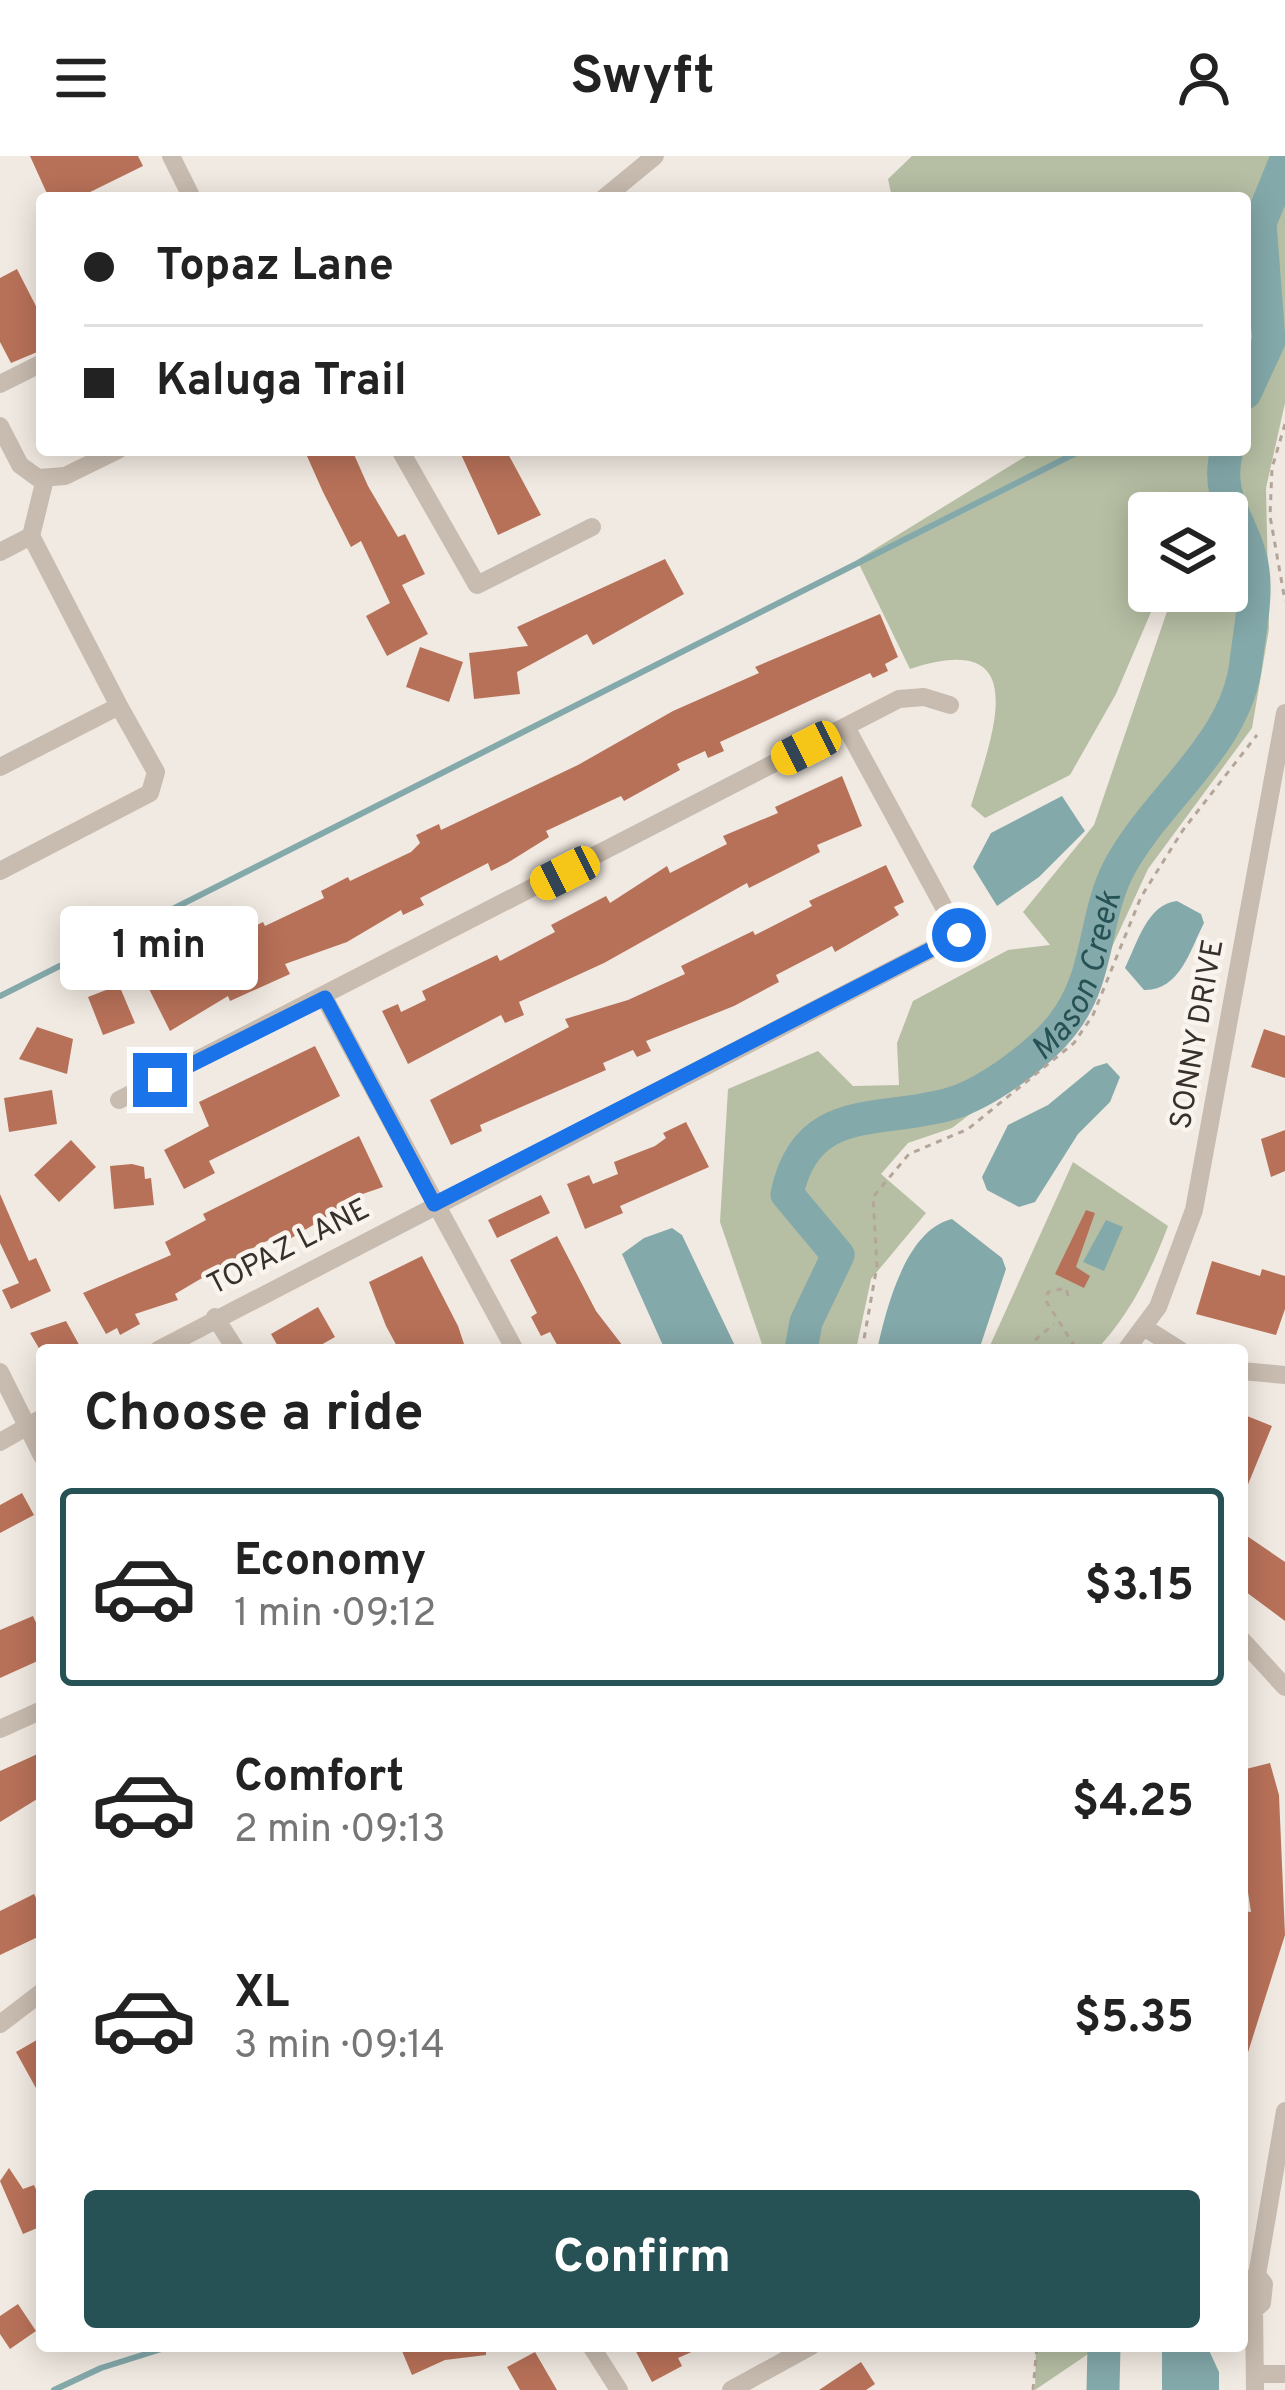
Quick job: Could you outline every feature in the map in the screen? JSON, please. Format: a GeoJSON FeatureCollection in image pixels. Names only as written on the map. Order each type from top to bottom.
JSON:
{"type":"FeatureCollection","features":[{"type":"Feature","properties":{"kind":"street"},"geometry":{"type":"LineString","coordinates":[[171,156],[189,192]]}},
{"type":"Feature","properties":{"kind":"street"},"geometry":{"type":"LineString","coordinates":[[611,192],[655,156]]}},
{"type":"Feature","properties":{"kind":"street"},"geometry":{"type":"LineString","coordinates":[[0,385],[36,366]]}},
{"type":"Feature","properties":{"kind":"street"},"geometry":{"type":"LineString","coordinates":[[0,426],[20,465],[42,479],[65,476],[106,456]]}},
{"type":"Feature","properties":{"kind":"street"},"geometry":{"type":"LineString","coordinates":[[403,456],[477,585],[592,526]]}},
{"type":"Feature","properties":{"kind":"street"},"geometry":{"type":"LineString","coordinates":[[0,871],[150,793],[156,772],[31,536],[42,479]]}},
{"type":"Feature","properties":{"kind":"street"},"geometry":{"type":"LineString","coordinates":[[0,552],[31,536]]}},
{"type":"Feature","properties":{"kind":"street"},"geometry":{"type":"LineString","coordinates":[[119,1100],[899,699],[924,697],[950,705]]}},
{"type":"Feature","properties":{"kind":"street"},"geometry":{"type":"LineString","coordinates":[[0,767],[119,706]]}},
{"type":"Feature","properties":{"kind":"street","name":"SONNY DRIVE"},"geometry":{"type":"LineString","coordinates":[[1131,1344],[1175,1272],[1195,1210],[1275,822],[1285,713]]}},
{"type":"Feature","properties":{"kind":"street","name":"TOPAZ LANE"},"geometry":{"type":"LineString","coordinates":[[168,1344],[959,935],[846,727]]}},
{"type":"Feature","properties":{"kind":"street"},"geometry":{"type":"LineString","coordinates":[[325,998],[512,1344]]}},
{"type":"Feature","properties":{"kind":"street"},"geometry":{"type":"LineString","coordinates":[[215,1317],[232,1344]]}},
{"type":"Feature","properties":{"kind":"street"},"geometry":{"type":"LineString","coordinates":[[1145,1328],[1170,1344]]}},
{"type":"Feature","properties":{"kind":"street"},"geometry":{"type":"LineString","coordinates":[[0,1372],[35,1422],[0,1442]]}},
{"type":"Feature","properties":{"kind":"street"},"geometry":{"type":"LineString","coordinates":[[1248,1372],[1285,1376]]}},
{"type":"Feature","properties":{"kind":"street"},"geometry":{"type":"LineString","coordinates":[[1248,1647],[1285,1687]]}},
{"type":"Feature","properties":{"kind":"street"},"geometry":{"type":"LineString","coordinates":[[0,1729],[36,1713]]}},
{"type":"Feature","properties":{"kind":"street"},"geometry":{"type":"LineString","coordinates":[[0,2024],[36,1997]]}},
{"type":"Feature","properties":{"kind":"street"},"geometry":{"type":"LineString","coordinates":[[1248,2287],[1257,2275],[1285,2111]]}},
{"type":"Feature","properties":{"kind":"street"},"geometry":{"type":"LineString","coordinates":[[1248,2305],[1254,2310],[1256,2382],[1285,2374]]}},
{"type":"Feature","properties":{"kind":"street"},"geometry":{"type":"LineString","coordinates":[[595,2352],[619,2390]]}},
{"type":"Feature","properties":{"kind":"street"},"geometry":{"type":"LineString","coordinates":[[730,2390],[800,2352]]}},
{"type":"Feature","properties":{"kind":"path"},"geometry":{"type":"LineString","coordinates":[[1285,424],[1272,468],[1270,516],[1285,601]]}},
{"type":"Feature","properties":{"kind":"path"},"geometry":{"type":"LineString","coordinates":[[863,1344],[877,1275],[873,1197],[909,1154],[968,1129],[1074,1043],[1093,1015],[1128,925],[1164,859],[1257,735]]}},
{"type":"Feature","properties":{"kind":"path"},"geometry":{"type":"LineString","coordinates":[[1070,1281],[1066,1288],[1046,1296],[1055,1323],[1072,1344]]}},
{"type":"Feature","properties":{"kind":"path"},"geometry":{"type":"LineString","coordinates":[[1066,1288],[1068,1296]]}},
{"type":"Feature","properties":{"kind":"path"},"geometry":{"type":"LineString","coordinates":[[1035,1340],[1055,1323]]}},
{"type":"Feature","properties":{"kind":"path"},"geometry":{"type":"LineString","coordinates":[[1033,2390],[1036,2352]]}},
{"type":"Feature","properties":{"kind":"green space"},"geometry":{"type":"Polygon","coordinates":[[[912,156],[1285,156],[1285,403],[1266,488],[1269,629],[1252,728],[1148,869],[1070,1038],[952,1128],[908,1143],[881,1174],[926,1213],[871,1279],[857,1344],[762,1344],[720,1222],[728,1089],[818,1051],[853,1086],[899,1085],[897,1043],[913,1001],[1008,950],[1050,945],[1023,912],[1094,825],[1167,612],[1248,612],[1248,492],[1128,492],[1128,612],[1151,612],[1116,694],[1070,775],[985,818],[971,806],[994,722],[996,696],[990,676],[976,663],[950,660],[910,669],[857,560],[1026,456],[1251,456],[1251,192],[891,192],[888,179],[912,156]]]}},
{"type":"Feature","properties":{"kind":"green space"},"geometry":{"type":"Polygon","coordinates":[[[1073,1162],[1168,1226],[1129,1307],[1101,1344],[991,1344],[1073,1162]]]}},
{"type":"Feature","properties":{"kind":"green space"},"geometry":{"type":"Polygon","coordinates":[[[1036,2352],[1091,2352],[1035,2390],[1036,2352]]]}},
{"type":"Feature","properties":{"kind":"water"},"geometry":{"type":"Polygon","coordinates":[[[1062,796],[1085,831],[1039,877],[997,906],[973,867],[991,833],[1062,796]]]}},
{"type":"Feature","properties":{"kind":"water"},"geometry":{"type":"Polygon","coordinates":[[[1177,901],[1201,914],[1204,923],[1175,976],[1156,989],[1144,990],[1125,968],[1151,917],[1177,901]]]}},
{"type":"Feature","properties":{"kind":"water"},"geometry":{"type":"Polygon","coordinates":[[[1107,1063],[1120,1077],[1110,1102],[1078,1134],[1035,1202],[1019,1207],[987,1190],[982,1177],[1008,1125],[1048,1105],[1094,1067],[1107,1063]]]}},
{"type":"Feature","properties":{"kind":"water"},"geometry":{"type":"Polygon","coordinates":[[[952,1219],[1002,1258],[1006,1269],[981,1344],[879,1344],[900,1274],[922,1238],[952,1219]]]}},
{"type":"Feature","properties":{"kind":"water"},"geometry":{"type":"Polygon","coordinates":[[[1106,1220],[1123,1227],[1104,1271],[1083,1262],[1106,1220]]]}},
{"type":"Feature","properties":{"kind":"water"},"geometry":{"type":"Polygon","coordinates":[[[672,1228],[682,1235],[734,1344],[662,1344],[622,1254],[644,1238],[672,1228]]]}},
{"type":"Feature","properties":{"kind":"water"},"geometry":{"type":"Polygon","coordinates":[[[1162,2352],[1210,2352],[1219,2372],[1219,2390],[1162,2390],[1162,2352]]]}},
{"type":"Feature","properties":{"kind":"building"},"geometry":{"type":"Polygon","coordinates":[[[30,156],[138,156],[143,166],[90,192],[46,192],[30,156]]]}},
{"type":"Feature","properties":{"kind":"building"},"geometry":{"type":"Polygon","coordinates":[[[17,269],[36,306],[36,353],[11,363],[0,342],[0,278],[17,269]]]}},
{"type":"Feature","properties":{"kind":"building"},"geometry":{"type":"Polygon","coordinates":[[[307,456],[355,456],[398,537],[405,534],[425,574],[402,585],[428,634],[387,656],[366,616],[390,603],[361,541],[351,547],[307,456]]]}},
{"type":"Feature","properties":{"kind":"building"},"geometry":{"type":"Polygon","coordinates":[[[462,456],[509,456],[541,515],[498,535],[462,456]]]}},
{"type":"Feature","properties":{"kind":"building"},"geometry":{"type":"Polygon","coordinates":[[[665,559],[684,594],[593,645],[587,634],[517,672],[520,694],[474,699],[469,653],[528,646],[517,627],[665,559]]]}},
{"type":"Feature","properties":{"kind":"building"},"geometry":{"type":"Polygon","coordinates":[[[880,614],[898,657],[885,664],[888,671],[873,678],[870,673],[720,742],[724,751],[708,758],[705,751],[677,764],[680,770],[624,801],[621,796],[546,831],[549,837],[507,863],[491,871],[488,863],[420,898],[424,905],[403,915],[401,910],[347,942],[285,964],[290,974],[230,1001],[228,996],[170,1031],[145,981],[263,922],[265,926],[324,898],[321,891],[348,877],[350,881],[411,852],[420,843],[416,835],[439,824],[441,830],[578,765],[673,711],[759,673],[755,667],[880,614]]]}},
{"type":"Feature","properties":{"kind":"building"},"geometry":{"type":"Polygon","coordinates":[[[420,647],[463,662],[449,702],[406,687],[420,647]]]}},
{"type":"Feature","properties":{"kind":"building"},"geometry":{"type":"Polygon","coordinates":[[[842,776],[862,826],[817,845],[820,852],[749,888],[747,883],[604,963],[519,1002],[524,1015],[505,1023],[501,1015],[408,1064],[382,1011],[398,1004],[401,1012],[426,1000],[422,991],[497,955],[500,961],[555,932],[551,925],[606,896],[610,903],[667,866],[670,873],[727,844],[723,836],[778,813],[775,807],[842,776]]]}},
{"type":"Feature","properties":{"kind":"building"},"geometry":{"type":"Polygon","coordinates":[[[886,865],[904,902],[894,907],[899,915],[835,952],[832,946],[776,975],[779,982],[734,1006],[646,1041],[651,1051],[637,1057],[633,1050],[603,1063],[606,1070],[480,1125],[482,1131],[451,1145],[430,1100],[569,1027],[565,1019],[628,1000],[685,974],[681,966],[753,931],[755,935],[812,906],[809,901],[886,865]]]}},
{"type":"Feature","properties":{"kind":"building"},"geometry":{"type":"Polygon","coordinates":[[[119,985],[135,1023],[103,1035],[88,997],[119,985]]]}},
{"type":"Feature","properties":{"kind":"building"},"geometry":{"type":"Polygon","coordinates":[[[37,1027],[73,1039],[67,1074],[19,1059],[37,1027]]]}},
{"type":"Feature","properties":{"kind":"building"},"geometry":{"type":"Polygon","coordinates":[[[1264,1029],[1285,1036],[1285,1078],[1251,1067],[1264,1029]]]}},
{"type":"Feature","properties":{"kind":"building"},"geometry":{"type":"Polygon","coordinates":[[[315,1046],[340,1096],[209,1161],[215,1173],[184,1189],[164,1150],[209,1126],[199,1102],[315,1046]]]}},
{"type":"Feature","properties":{"kind":"building"},"geometry":{"type":"Polygon","coordinates":[[[52,1090],[57,1124],[9,1132],[4,1098],[52,1090]]]}},
{"type":"Feature","properties":{"kind":"building"},"geometry":{"type":"Polygon","coordinates":[[[686,1122],[709,1167],[620,1206],[623,1213],[585,1229],[567,1184],[589,1175],[593,1184],[618,1174],[614,1162],[655,1146],[666,1138],[663,1133],[686,1122]]]}},
{"type":"Feature","properties":{"kind":"building"},"geometry":{"type":"Polygon","coordinates":[[[1285,1130],[1285,1171],[1271,1177],[1261,1139],[1285,1130]]]}},
{"type":"Feature","properties":{"kind":"building"},"geometry":{"type":"Polygon","coordinates":[[[359,1136],[383,1187],[342,1201],[345,1206],[288,1240],[285,1233],[258,1245],[175,1294],[178,1300],[135,1314],[140,1324],[120,1335],[117,1328],[106,1334],[83,1293],[171,1255],[165,1242],[206,1220],[203,1214],[359,1136]]]}},
{"type":"Feature","properties":{"kind":"building"},"geometry":{"type":"Polygon","coordinates":[[[71,1140],[96,1167],[59,1202],[34,1175],[71,1140]]]}},
{"type":"Feature","properties":{"kind":"building"},"geometry":{"type":"Polygon","coordinates":[[[110,1166],[144,1167],[145,1179],[151,1178],[154,1205],[114,1209],[110,1166]]]}},
{"type":"Feature","properties":{"kind":"building"},"geometry":{"type":"Polygon","coordinates":[[[0,1194],[29,1261],[36,1258],[51,1291],[11,1309],[2,1290],[19,1283],[0,1243],[0,1194]]]}},
{"type":"Feature","properties":{"kind":"building"},"geometry":{"type":"Polygon","coordinates":[[[541,1195],[550,1213],[497,1238],[488,1220],[541,1195]]]}},
{"type":"Feature","properties":{"kind":"building"},"geometry":{"type":"Polygon","coordinates":[[[1086,1210],[1095,1213],[1076,1267],[1090,1276],[1084,1288],[1055,1274],[1086,1210]]]}},
{"type":"Feature","properties":{"kind":"building"},"geometry":{"type":"Polygon","coordinates":[[[557,1236],[596,1311],[621,1344],[557,1344],[550,1332],[541,1336],[531,1317],[537,1313],[510,1260],[557,1236]]]}},
{"type":"Feature","properties":{"kind":"building"},"geometry":{"type":"Polygon","coordinates":[[[422,1256],[464,1344],[396,1344],[369,1282],[422,1256]]]}},
{"type":"Feature","properties":{"kind":"building"},"geometry":{"type":"Polygon","coordinates":[[[1212,1261],[1260,1276],[1262,1269],[1285,1276],[1285,1309],[1276,1335],[1196,1314],[1212,1261]]]}},
{"type":"Feature","properties":{"kind":"building"},"geometry":{"type":"Polygon","coordinates":[[[318,1307],[335,1337],[323,1344],[277,1344],[271,1334],[318,1307]]]}},
{"type":"Feature","properties":{"kind":"building"},"geometry":{"type":"Polygon","coordinates":[[[66,1321],[79,1344],[36,1344],[30,1333],[66,1321]]]}},
{"type":"Feature","properties":{"kind":"building"},"geometry":{"type":"Polygon","coordinates":[[[1248,1416],[1272,1426],[1248,1484],[1248,1416]]]}},
{"type":"Feature","properties":{"kind":"building"},"geometry":{"type":"Polygon","coordinates":[[[22,1493],[34,1515],[0,1533],[0,1505],[22,1493]]]}},
{"type":"Feature","properties":{"kind":"building"},"geometry":{"type":"Polygon","coordinates":[[[1248,1537],[1285,1562],[1285,1621],[1248,1593],[1248,1537]]]}},
{"type":"Feature","properties":{"kind":"building"},"geometry":{"type":"Polygon","coordinates":[[[33,1616],[36,1623],[36,1662],[0,1678],[0,1630],[33,1616]]]}},
{"type":"Feature","properties":{"kind":"building"},"geometry":{"type":"Polygon","coordinates":[[[36,1755],[36,1800],[0,1822],[0,1771],[36,1755]]]}},
{"type":"Feature","properties":{"kind":"building"},"geometry":{"type":"Polygon","coordinates":[[[1270,1763],[1279,1795],[1285,1935],[1248,2052],[1251,1912],[1248,1768],[1270,1763]]]}},
{"type":"Feature","properties":{"kind":"building"},"geometry":{"type":"Polygon","coordinates":[[[34,1894],[36,1938],[0,1955],[0,1911],[34,1894]]]}},
{"type":"Feature","properties":{"kind":"building"},"geometry":{"type":"Polygon","coordinates":[[[36,2040],[36,2088],[16,2052],[36,2040]]]}},
{"type":"Feature","properties":{"kind":"building"},"geometry":{"type":"Polygon","coordinates":[[[9,2168],[23,2189],[34,2185],[36,2229],[23,2234],[0,2181],[9,2168]]]}},
{"type":"Feature","properties":{"kind":"building"},"geometry":{"type":"Polygon","coordinates":[[[18,2304],[36,2331],[10,2349],[0,2334],[0,2316],[18,2304]]]}},
{"type":"Feature","properties":{"kind":"building"},"geometry":{"type":"Polygon","coordinates":[[[402,2352],[486,2352],[445,2360],[412,2375],[402,2352]]]}},
{"type":"Feature","properties":{"kind":"building"},"geometry":{"type":"Polygon","coordinates":[[[535,2352],[557,2390],[520,2390],[507,2367],[535,2352]]]}},
{"type":"Feature","properties":{"kind":"building"},"geometry":{"type":"Polygon","coordinates":[[[636,2352],[692,2352],[678,2358],[682,2366],[652,2382],[636,2352]]]}},
{"type":"Feature","properties":{"kind":"building"},"geometry":{"type":"Polygon","coordinates":[[[861,2362],[875,2384],[866,2390],[819,2390],[861,2362]]]}},
{"type":"Feature","properties":{"kind":"waterway","name":"Mason Creek"},"geometry":{"type":"LineString","coordinates":[[1251,380],[1269,341],[1260,223],[1285,162]]}},
{"type":"Feature","properties":{"kind":"waterway"},"geometry":{"type":"LineString","coordinates":[[1251,326],[1268,327]]}},
{"type":"Feature","properties":{"kind":"waterway"},"geometry":{"type":"LineString","coordinates":[[0,996],[1070,456]]}},
{"type":"Feature","properties":{"kind":"waterway","name":"Mason Creek"},"geometry":{"type":"LineString","coordinates":[[802,1344],[806,1322],[838,1255],[787,1194],[797,1164],[811,1143],[851,1122],[967,1098],[1013,1070],[1053,1035],[1084,987],[1118,870],[1227,720],[1246,662],[1254,593],[1250,554],[1224,484],[1226,456]]}},
{"type":"Feature","properties":{"kind":"waterway"},"geometry":{"type":"LineString","coordinates":[[54,2390],[152,2352]]}},
{"type":"Feature","properties":{"kind":"waterway","name":"Mason Creek"},"geometry":{"type":"LineString","coordinates":[[1103,2390],[1104,2352]]}},
{"type":"Feature","properties":{"kind":"route"},"geometry":{"type":"LineString","coordinates":[[160,1080],[325,998],[434,1204],[959,935]]}}]}
